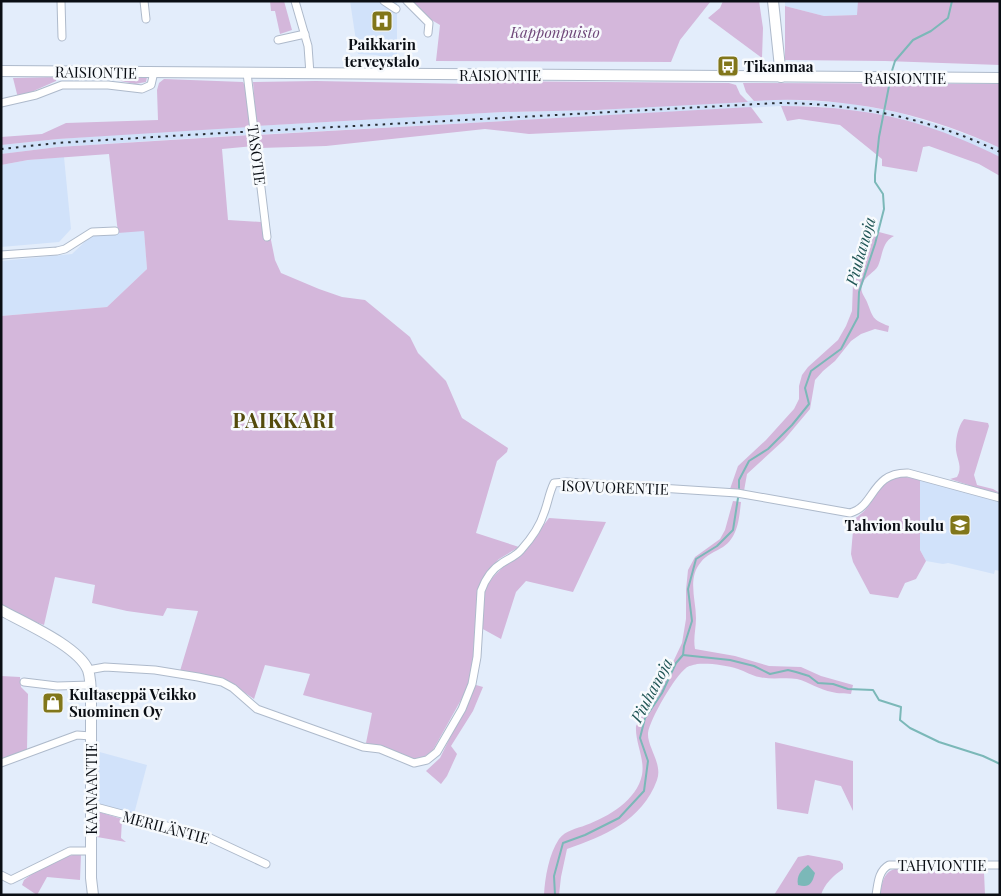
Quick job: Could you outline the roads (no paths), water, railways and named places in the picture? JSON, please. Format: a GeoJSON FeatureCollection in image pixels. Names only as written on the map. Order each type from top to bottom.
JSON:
{"type":"FeatureCollection","features":[{"type":"Feature","properties":{"kind":"main road"},"geometry":{"type":"LineString","coordinates":[[774,1],[781,77]]}},
{"type":"Feature","properties":{"kind":"main road","name":"RAISIONTIE"},"geometry":{"type":"LineString","coordinates":[[1,71],[1000,78]]}},
{"type":"Feature","properties":{"kind":"main road","name":"KAANAANTIE"},"geometry":{"type":"LineString","coordinates":[[1,610],[65,646],[80,657],[88,670],[91,685],[91,851],[93,895]]}},
{"type":"Feature","properties":{"kind":"street"},"geometry":{"type":"LineString","coordinates":[[61,1],[62,37]]}},
{"type":"Feature","properties":{"kind":"street"},"geometry":{"type":"LineString","coordinates":[[144,1],[146,19]]}},
{"type":"Feature","properties":{"kind":"street"},"geometry":{"type":"LineString","coordinates":[[296,1],[310,57],[310,74]]}},
{"type":"Feature","properties":{"kind":"street"},"geometry":{"type":"LineString","coordinates":[[384,1],[396,8]]}},
{"type":"Feature","properties":{"kind":"street"},"geometry":{"type":"LineString","coordinates":[[406,1],[429,23],[428,33]]}},
{"type":"Feature","properties":{"kind":"street"},"geometry":{"type":"LineString","coordinates":[[278,40],[305,34]]}},
{"type":"Feature","properties":{"kind":"street"},"geometry":{"type":"LineString","coordinates":[[1,103],[36,95],[54,87],[71,84],[108,85],[142,89],[151,84],[154,72]]}},
{"type":"Feature","properties":{"kind":"street","name":"TASOTIE"},"geometry":{"type":"LineString","coordinates":[[247,74],[267,237]]}},
{"type":"Feature","properties":{"kind":"street"},"geometry":{"type":"LineString","coordinates":[[1,255],[57,252],[92,232],[115,231]]}},
{"type":"Feature","properties":{"kind":"street","name":"ISOVUORENTIE"},"geometry":{"type":"LineString","coordinates":[[88,670],[105,667],[155,670],[222,682],[233,688],[257,709],[363,746],[380,749],[414,763],[421,762],[428,760],[437,752],[468,697],[475,672],[483,584],[500,564],[517,554],[530,539],[544,513],[554,483],[567,482],[737,493],[850,513],[856,512],[882,480],[898,472],[908,473],[1000,498]]}},
{"type":"Feature","properties":{"kind":"street"},"geometry":{"type":"LineString","coordinates":[[24,682],[57,686],[91,685]]}},
{"type":"Feature","properties":{"kind":"street"},"geometry":{"type":"LineString","coordinates":[[1,763],[77,735],[91,736]]}},
{"type":"Feature","properties":{"kind":"street","name":"MERILÄNTIE"},"geometry":{"type":"LineString","coordinates":[[92,806],[208,837],[266,864]]}},
{"type":"Feature","properties":{"kind":"street"},"geometry":{"type":"LineString","coordinates":[[1,875],[12,880],[70,851],[91,851]]}},
{"type":"Feature","properties":{"kind":"street","name":"TAHVIONTIE"},"geometry":{"type":"LineString","coordinates":[[876,895],[881,872],[889,865],[1000,865]]}},
{"type":"Feature","properties":{"kind":"waterway","name":"Piuhanoja"},"geometry":{"type":"LineString","coordinates":[[891,74],[895,61],[913,40],[931,31],[948,18],[952,1]]}},
{"type":"Feature","properties":{"kind":"waterway","name":"Piuhanoja"},"geometry":{"type":"LineString","coordinates":[[739,488],[739,480],[749,461],[768,449],[792,425],[809,404],[805,388],[811,371],[841,349],[858,317],[859,292],[884,209],[883,194],[875,182],[875,175],[879,137],[890,81]]}},
{"type":"Feature","properties":{"kind":"waterway","name":"Piuhanoja"},"geometry":{"type":"LineString","coordinates":[[555,895],[554,876],[563,843],[585,835],[619,818],[644,791],[648,761],[640,738],[645,718],[662,693],[676,663],[683,655],[692,621],[688,589],[696,559],[717,546],[733,530],[738,498]]}},
{"type":"Feature","properties":{"kind":"waterway"},"geometry":{"type":"LineString","coordinates":[[683,655],[730,660],[754,666],[770,674],[788,670],[809,676],[818,683],[833,684],[848,689],[873,690],[879,700],[901,707],[900,720],[910,728],[939,742],[983,756],[1000,764]]}},
{"type":"Feature","properties":{"kind":"railway"},"geometry":{"type":"LineString","coordinates":[[1,149],[57,143],[187,135],[777,103],[834,106],[891,115],[946,130],[1000,152]]}},
{"type":"Feature","properties":{"kind":"place","name":"Paikkarin terveystalo"},"geometry":{"type":"Point","coordinates":[382,21]}},
{"type":"Feature","properties":{"kind":"place","name":"Tikanmaa"},"geometry":{"type":"Point","coordinates":[728,66]}},
{"type":"Feature","properties":{"kind":"place","name":"Tahvion koulu"},"geometry":{"type":"Point","coordinates":[960,525]}},
{"type":"Feature","properties":{"kind":"place","name":"Kultaseppä Veikko Suominen Oy"},"geometry":{"type":"Point","coordinates":[53,703]}},
{"type":"Feature","properties":{"kind":"district","name":"PAIKKARI"},"geometry":{"type":"Point","coordinates":[284,419]}},
{"type":"Feature","properties":{"kind":"park label","name":"Kapponpuisto"},"geometry":{"type":"Point","coordinates":[555,32]}}]}
